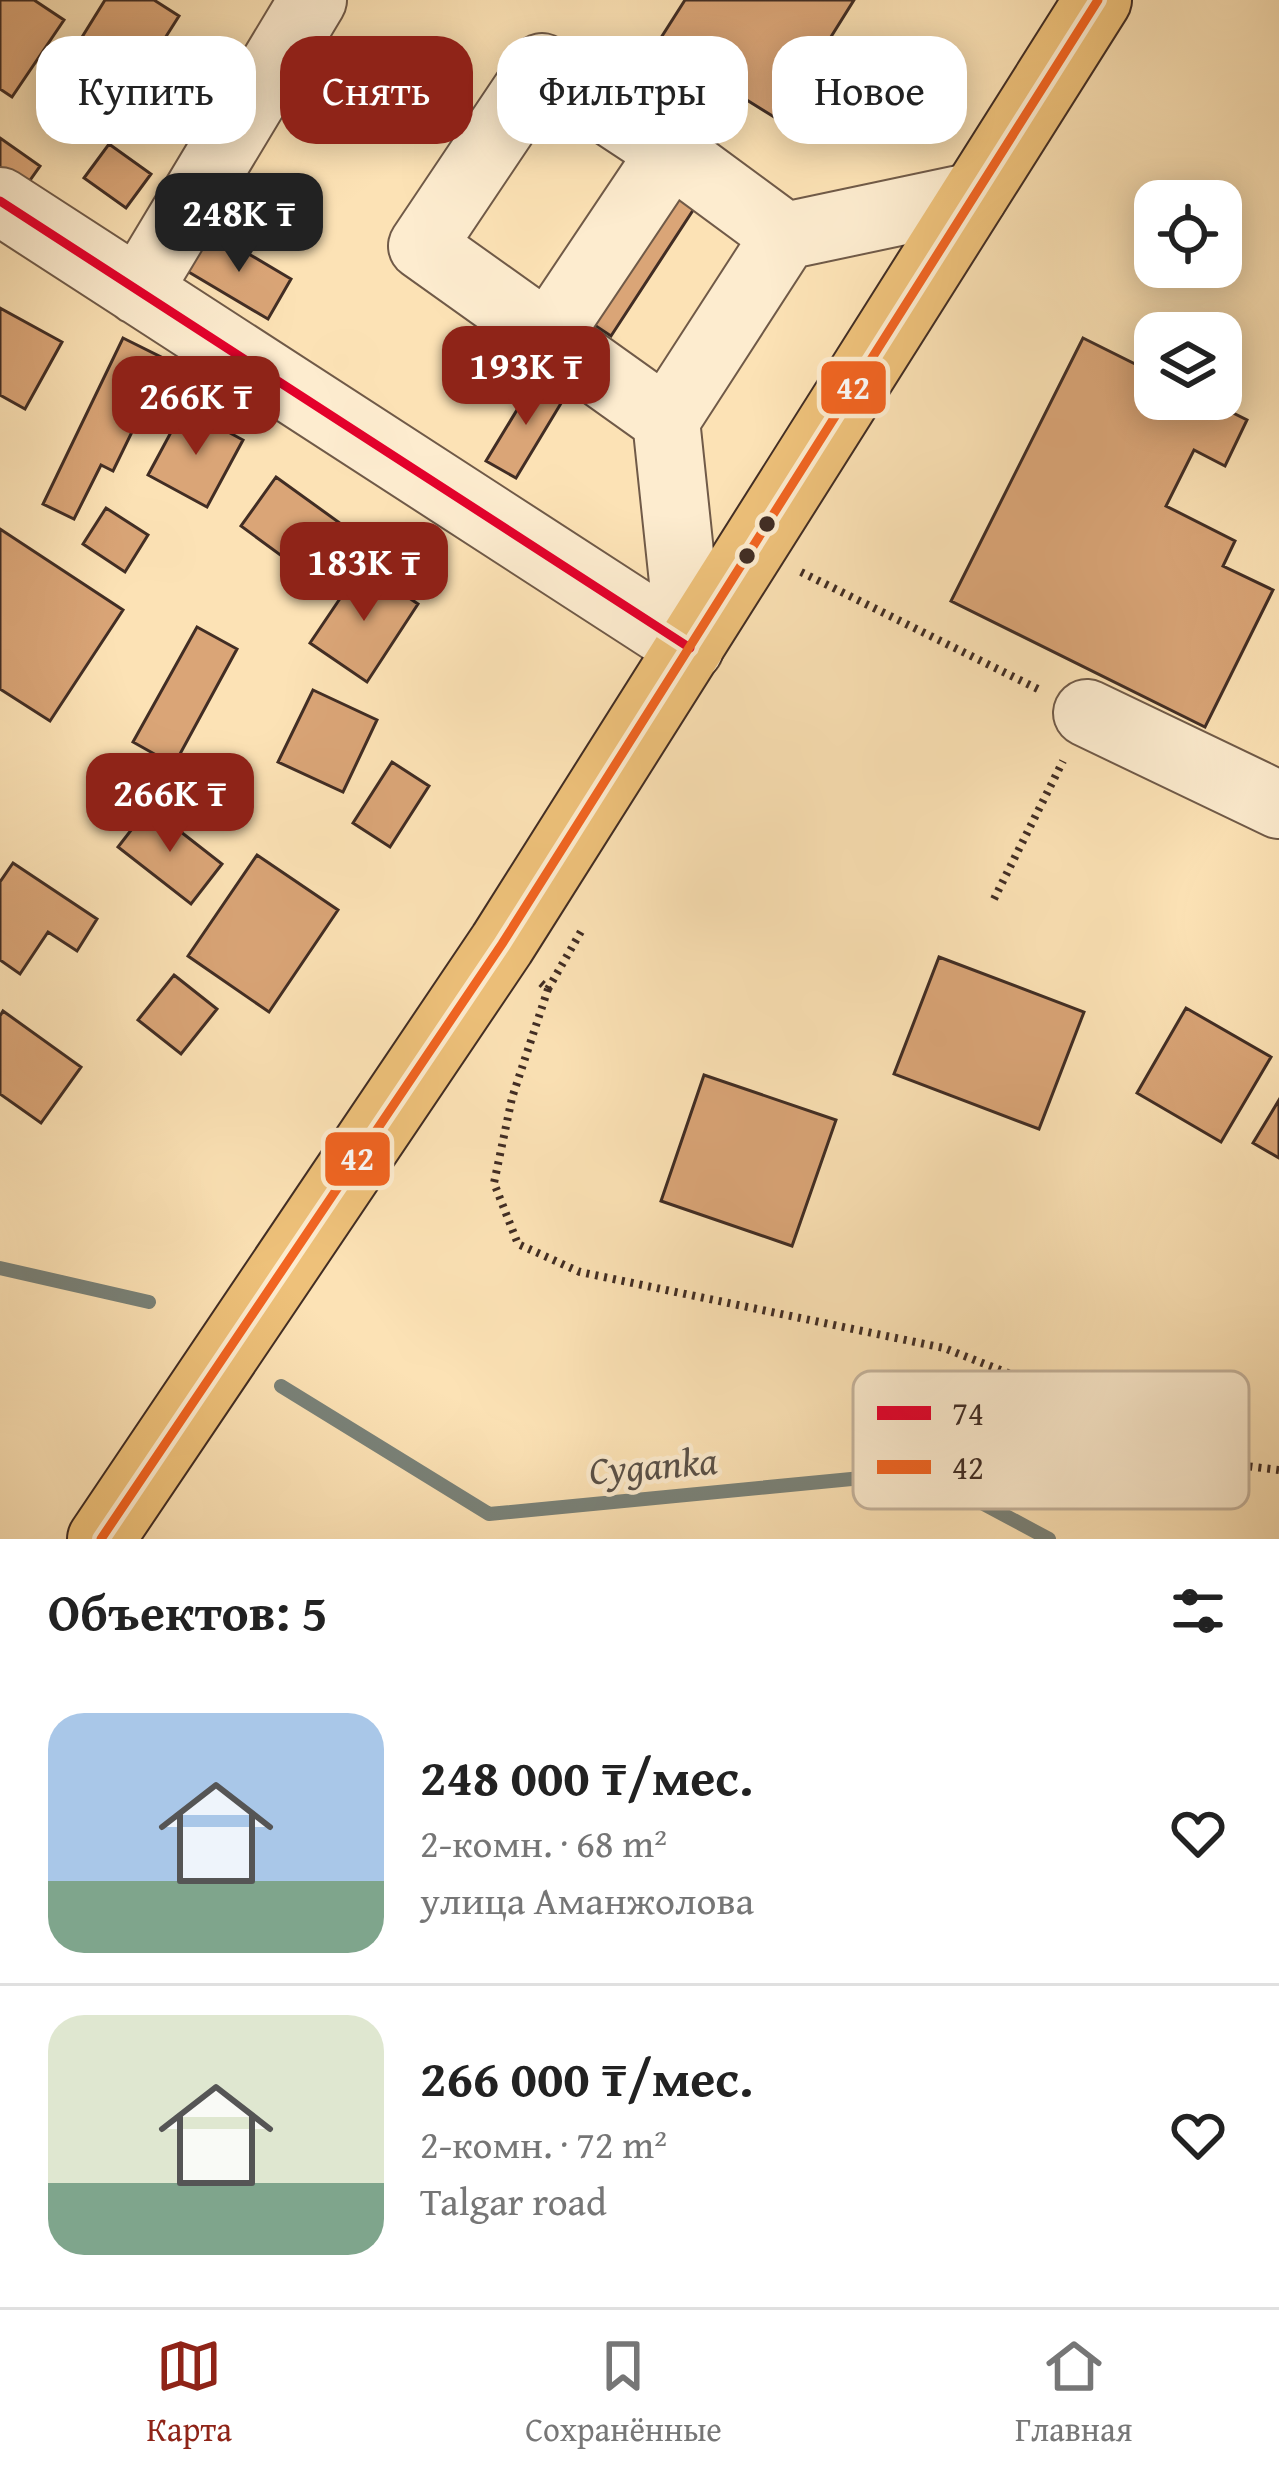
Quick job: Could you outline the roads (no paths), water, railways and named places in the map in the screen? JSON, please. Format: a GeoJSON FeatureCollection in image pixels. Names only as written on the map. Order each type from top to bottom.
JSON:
{"type":"FeatureCollection","features":[{"type":"Feature","properties":{"kind":"main road"},"geometry":{"type":"LineString","coordinates":[[101,1539],[502,944],[1098,0]]}},
{"type":"Feature","properties":{"kind":"street"},"geometry":{"type":"LineString","coordinates":[[138,291],[313,0]]}},
{"type":"Feature","properties":{"kind":"street"},"geometry":{"type":"LineString","coordinates":[[666,420],[422,246],[542,67],[671,152],[785,236]]}},
{"type":"Feature","properties":{"kind":"street"},"geometry":{"type":"LineString","coordinates":[[549,334],[671,152]]}},
{"type":"Feature","properties":{"kind":"street"},"geometry":{"type":"LineString","coordinates":[[690,647],[666,420],[785,236],[974,196]]}},
{"type":"Feature","properties":{"kind":"street"},"geometry":{"type":"LineString","coordinates":[[0,201],[690,647]]}},
{"type":"Feature","properties":{"kind":"street"},"geometry":{"type":"LineString","coordinates":[[1087,713],[1279,805]]}},
{"type":"Feature","properties":{"kind":"waterway","name":"Cyganka"},"geometry":{"type":"LineString","coordinates":[[0,1268],[149,1302]]}},
{"type":"Feature","properties":{"kind":"waterway","name":"Cyganka"},"geometry":{"type":"LineString","coordinates":[[281,1386],[489,1514],[853,1479]]}},
{"type":"Feature","properties":{"kind":"waterway","name":"Cyganka"},"geometry":{"type":"LineString","coordinates":[[993,1509],[1049,1539]]}}]}
